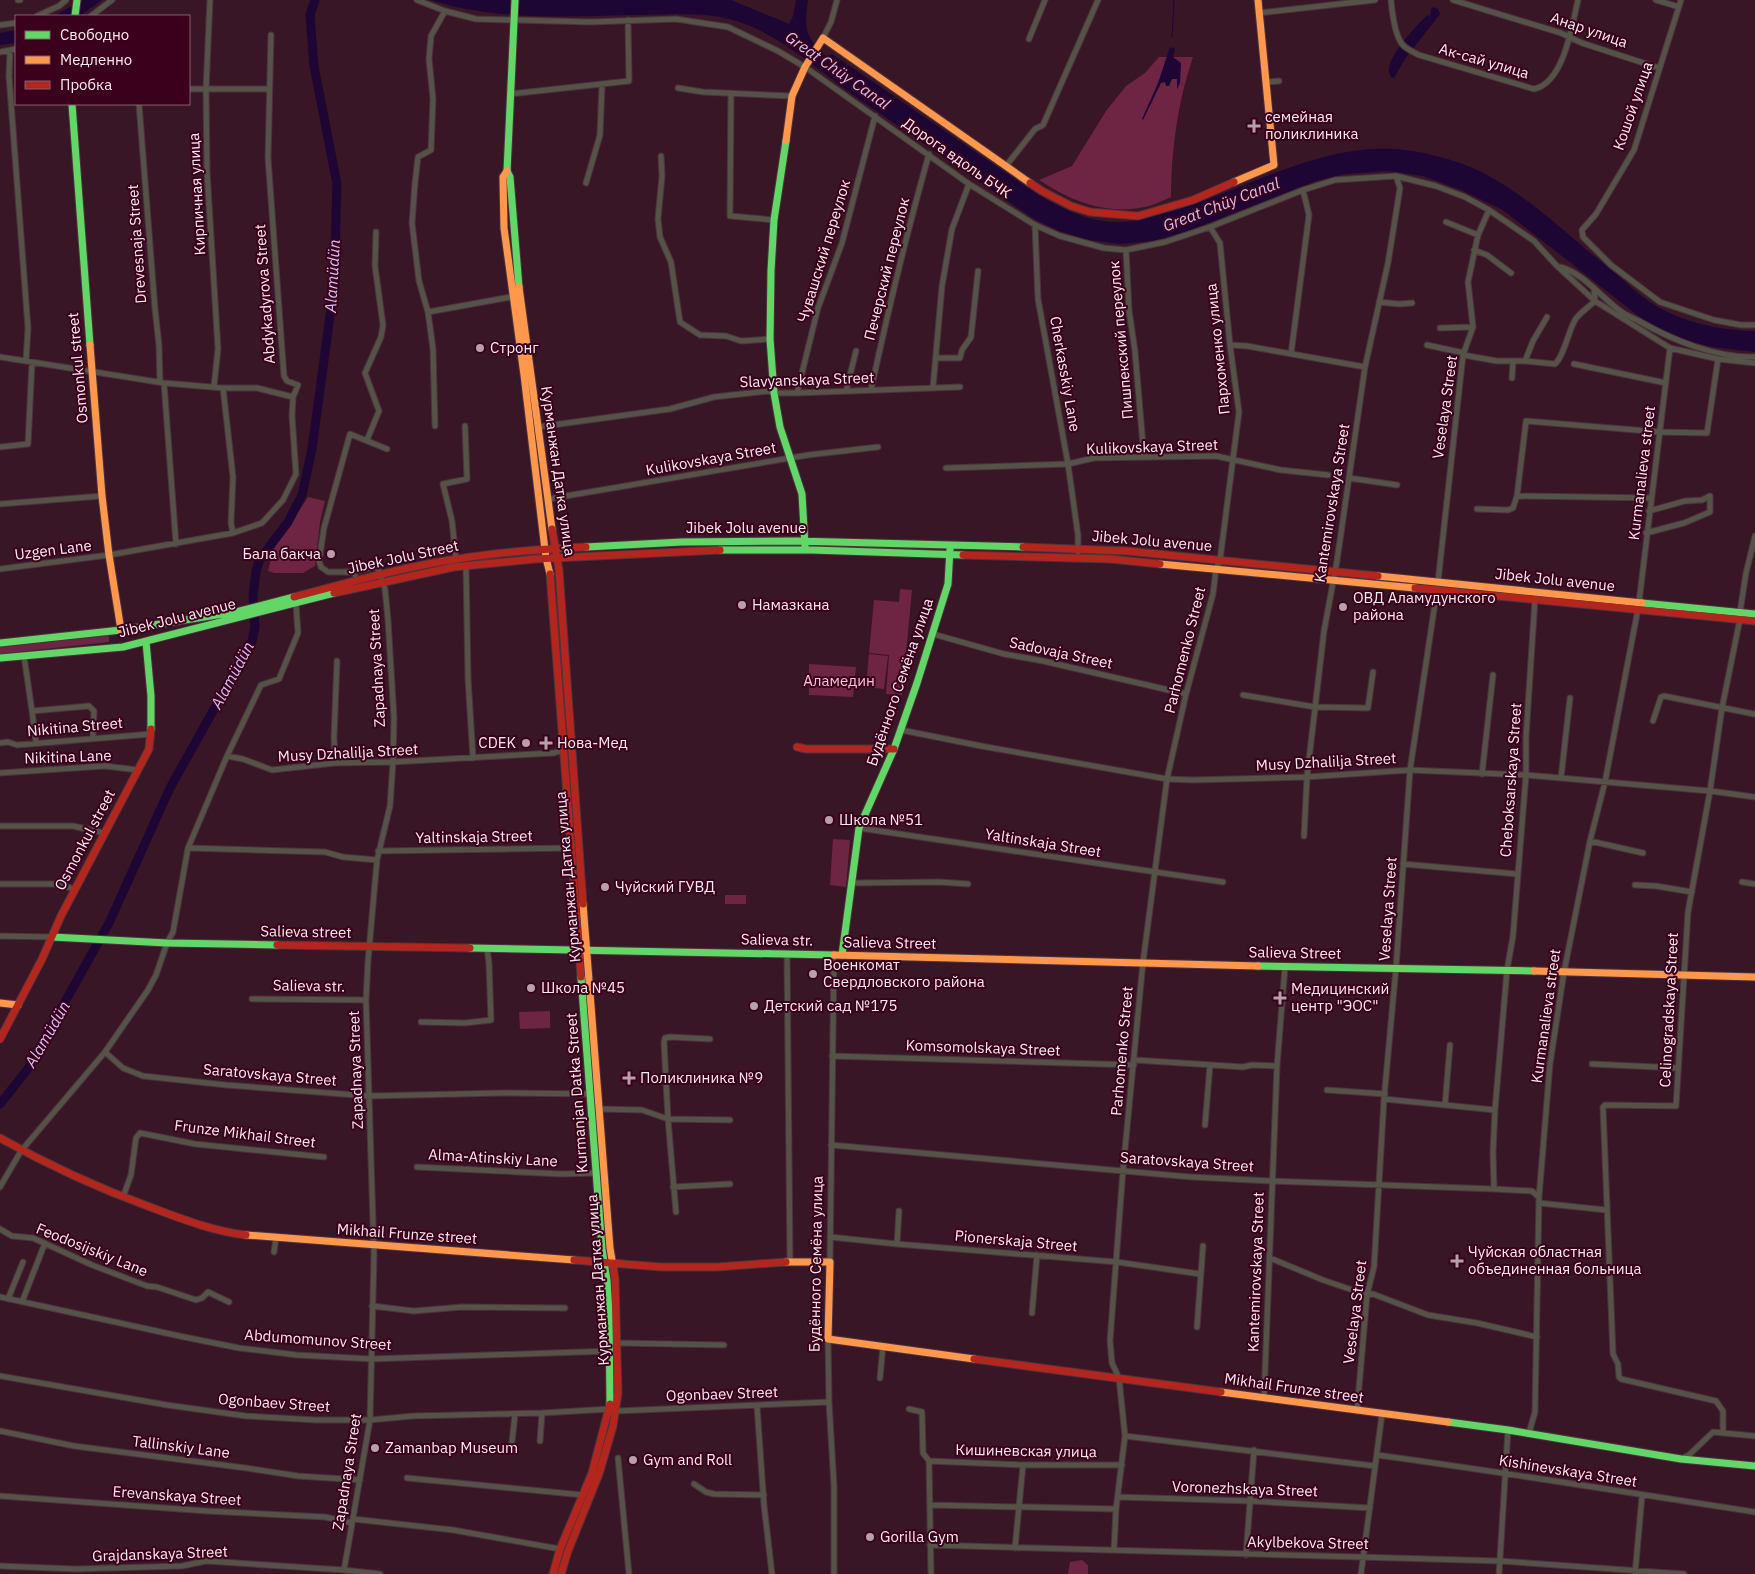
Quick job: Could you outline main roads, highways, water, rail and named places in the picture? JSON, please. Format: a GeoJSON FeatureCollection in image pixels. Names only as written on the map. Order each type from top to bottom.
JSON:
{"type":"FeatureCollection","features":[{"type":"Feature","properties":{"kind":"main road"},"geometry":{"type":"LineString","coordinates":[[76,15],[77,0]]}},
{"type":"Feature","properties":{"kind":"main road","name":"Курманжан Датка улица"},"geometry":{"type":"LineString","coordinates":[[515,0],[507,171],[510,177],[517,296],[544,548],[550,570],[563,750]]}},
{"type":"Feature","properties":{"kind":"main road"},"geometry":{"type":"LineString","coordinates":[[805,546],[802,494],[780,427],[774,393],[770,339],[771,271],[774,220],[792,96],[806,66],[822,41],[1042,191],[1071,206],[1090,212],[1138,216],[1193,200],[1274,165],[1258,0]]}},
{"type":"Feature","properties":{"kind":"main road","name":"Osmonkul street"},"geometry":{"type":"LineString","coordinates":[[72,105],[102,496],[123,646]]}},
{"type":"Feature","properties":{"kind":"main road","name":"Курманжан Датка улица"},"geometry":{"type":"LineString","coordinates":[[517,296],[538,427],[554,548],[559,570],[584,950],[600,1109],[609,1264],[615,1280],[618,1393],[613,1410],[607,1452],[568,1551],[561,1574]]}},
{"type":"Feature","properties":{"kind":"main road","name":"Jibek Jolu avenue"},"geometry":{"type":"LineString","coordinates":[[544,548],[682,542],[950,550],[1078,557],[1437,590],[1535,595]]}},
{"type":"Feature","properties":{"kind":"main road","name":"Jibek Jolu avenue"},"geometry":{"type":"LineString","coordinates":[[546,558],[805,546]]}},
{"type":"Feature","properties":{"kind":"main road","name":"Jibek Jolu Street"},"geometry":{"type":"LineString","coordinates":[[269,607],[296,604],[381,578],[456,559],[544,548]]}},
{"type":"Feature","properties":{"kind":"main road","name":"Jibek Jolu avenue"},"geometry":{"type":"LineString","coordinates":[[950,550],[1078,549],[1220,560],[1740,616],[1755,621]]}},
{"type":"Feature","properties":{"kind":"main road","name":"Будённого Семёна улица"},"geometry":{"type":"LineString","coordinates":[[838,955],[852,883],[859,828],[902,730],[948,584],[950,550]]}},
{"type":"Feature","properties":{"kind":"main road","name":"Jibek Jolu Street"},"geometry":{"type":"LineString","coordinates":[[269,607],[357,580],[546,558]]}},
{"type":"Feature","properties":{"kind":"main road","name":"Jibek Jolu avenue"},"geometry":{"type":"LineString","coordinates":[[0,643],[120,630],[236,614],[269,607]]}},
{"type":"Feature","properties":{"kind":"main road","name":"Jibek Jolu avenue"},"geometry":{"type":"LineString","coordinates":[[0,658],[146,642],[236,614]]}},
{"type":"Feature","properties":{"kind":"main road","name":"Jibek Jolu avenue"},"geometry":{"type":"LineString","coordinates":[[1740,616],[1755,614]]}},
{"type":"Feature","properties":{"kind":"main road","name":"Osmonkul street"},"geometry":{"type":"LineString","coordinates":[[0,1039],[75,889],[149,749],[151,734],[150,679],[146,642],[148,633],[141,627]]}},
{"type":"Feature","properties":{"kind":"main road"},"geometry":{"type":"LineString","coordinates":[[797,747],[806,749],[894,749]]}},
{"type":"Feature","properties":{"kind":"main road","name":"Kurmanjan Datka Street"},"geometry":{"type":"LineString","coordinates":[[553,1574],[560,1549],[583,1495],[613,1410],[607,1280],[609,1264],[602,1249],[591,1094],[584,950],[571,848],[563,750]]}},
{"type":"Feature","properties":{"kind":"main road","name":"Salieva street"},"geometry":{"type":"LineString","coordinates":[[52,937],[167,943],[584,950]]}},
{"type":"Feature","properties":{"kind":"main road","name":"Salieva str."},"geometry":{"type":"LineString","coordinates":[[584,950],[838,955]]}},
{"type":"Feature","properties":{"kind":"main road","name":"Salieva Street"},"geometry":{"type":"LineString","coordinates":[[838,955],[1285,967],[1755,976]]}},
{"type":"Feature","properties":{"kind":"main road"},"geometry":{"type":"LineString","coordinates":[[0,1002],[18,1005]]}},
{"type":"Feature","properties":{"kind":"main road","name":"Mikhail Frunze street"},"geometry":{"type":"LineString","coordinates":[[0,1138],[48,1166],[123,1197],[193,1224],[245,1235],[661,1267],[717,1267],[790,1262],[830,1262]]}},
{"type":"Feature","properties":{"kind":"main road","name":"Будённого Семёна улица"},"geometry":{"type":"LineString","coordinates":[[828,1338],[830,1262]]}},
{"type":"Feature","properties":{"kind":"main road","name":"Mikhail Frunze street"},"geometry":{"type":"LineString","coordinates":[[828,1338],[1508,1430],[1681,1459],[1755,1466]]}},
{"type":"Feature","properties":{"kind":"water"},"geometry":{"type":"Polygon","coordinates":[[[82,0],[102,0],[81,15],[56,15],[82,0]]]}},
{"type":"Feature","properties":{"kind":"water"},"geometry":{"type":"Polygon","coordinates":[[[430,0],[731,0],[789,24],[793,16],[796,0],[808,0],[807,29],[815,45],[811,51],[824,58],[832,54],[1037,194],[1074,213],[1104,221],[1115,222],[1144,219],[1173,211],[1326,156],[1358,150],[1390,149],[1440,157],[1480,171],[1520,195],[1653,304],[1676,316],[1702,324],[1742,331],[1755,331],[1755,352],[1713,347],[1679,339],[1645,321],[1503,210],[1461,190],[1423,176],[1388,171],[1345,174],[1316,181],[1188,231],[1154,241],[1119,244],[1089,240],[1059,231],[1034,219],[856,97],[792,50],[775,39],[740,22],[709,15],[686,14],[529,16],[479,11],[430,0]]]}},
{"type":"Feature","properties":{"kind":"water"},"geometry":{"type":"Polygon","coordinates":[[[1434,7],[1438,9],[1440,14],[1405,59],[1394,78],[1391,77],[1389,71],[1390,63],[1395,54],[1415,28],[1427,15],[1430,16],[1431,9],[1434,7]]]}},
{"type":"Feature","properties":{"kind":"water"},"geometry":{"type":"Polygon","coordinates":[[[15,30],[15,43],[0,45],[0,33],[15,30]]]}},
{"type":"Feature","properties":{"kind":"water"},"geometry":{"type":"Polygon","coordinates":[[[1170,47],[1175,49],[1173,57],[1181,63],[1180,83],[1177,89],[1177,79],[1172,79],[1169,86],[1166,86],[1165,82],[1161,83],[1143,120],[1142,119],[1158,83],[1170,47]]]}},
{"type":"Feature","properties":{"kind":"waterway","name":"Alamüdün"},"geometry":{"type":"LineString","coordinates":[[0,1104],[27,1070],[109,923],[170,788],[252,641],[255,627],[253,596],[256,571],[260,559],[288,522],[302,495],[312,449],[334,286],[337,184],[314,66],[310,15],[315,0]]}},
{"type":"Feature","properties":{"kind":"waterway"},"geometry":{"type":"LineString","coordinates":[[1172,37],[1174,0]]}},
{"type":"Feature","properties":{"kind":"waterway","name":"Great Chüy Canal"},"geometry":{"type":"LineString","coordinates":[[812,49],[831,63]]}},
{"type":"Feature","properties":{"kind":"place","name":"семейная поликлиника"},"geometry":{"type":"Point","coordinates":[1254,126]}},
{"type":"Feature","properties":{"kind":"place","name":"Стронг"},"geometry":{"type":"Point","coordinates":[480,348]}},
{"type":"Feature","properties":{"kind":"place","name":"Бала бакча"},"geometry":{"type":"Point","coordinates":[331,554]}},
{"type":"Feature","properties":{"kind":"place","name":"Намазкана"},"geometry":{"type":"Point","coordinates":[742,605]}},
{"type":"Feature","properties":{"kind":"place","name":"ОВД Аламудунского района"},"geometry":{"type":"Point","coordinates":[1343,607]}},
{"type":"Feature","properties":{"kind":"place","name":"CDEK"},"geometry":{"type":"Point","coordinates":[526,743]}},
{"type":"Feature","properties":{"kind":"place","name":"Нова-Мед"},"geometry":{"type":"Point","coordinates":[546,743]}},
{"type":"Feature","properties":{"kind":"place","name":"Школа №51"},"geometry":{"type":"Point","coordinates":[829,820]}},
{"type":"Feature","properties":{"kind":"place","name":"Чуйский ГУВД"},"geometry":{"type":"Point","coordinates":[605,887]}},
{"type":"Feature","properties":{"kind":"place","name":"Военкомат Свердловского района"},"geometry":{"type":"Point","coordinates":[813,974]}},
{"type":"Feature","properties":{"kind":"place","name":"Школа №45"},"geometry":{"type":"Point","coordinates":[531,988]}},
{"type":"Feature","properties":{"kind":"place","name":"Медицинский центр \"ЭОС\""},"geometry":{"type":"Point","coordinates":[1280,998]}},
{"type":"Feature","properties":{"kind":"place","name":"Детский сад №175"},"geometry":{"type":"Point","coordinates":[754,1006]}},
{"type":"Feature","properties":{"kind":"place","name":"Поликлиника №9"},"geometry":{"type":"Point","coordinates":[629,1078]}},
{"type":"Feature","properties":{"kind":"place","name":"Чуйская областная объединенная больница"},"geometry":{"type":"Point","coordinates":[1457,1261]}},
{"type":"Feature","properties":{"kind":"place","name":"Zamanbap Museum"},"geometry":{"type":"Point","coordinates":[375,1448]}},
{"type":"Feature","properties":{"kind":"place","name":"Gym and Roll"},"geometry":{"type":"Point","coordinates":[633,1460]}},
{"type":"Feature","properties":{"kind":"place","name":"Gorilla Gym"},"geometry":{"type":"Point","coordinates":[870,1537]}},
{"type":"Feature","properties":{"kind":"park label","name":"Аламедин"},"geometry":{"type":"Point","coordinates":[839,681]}}]}
